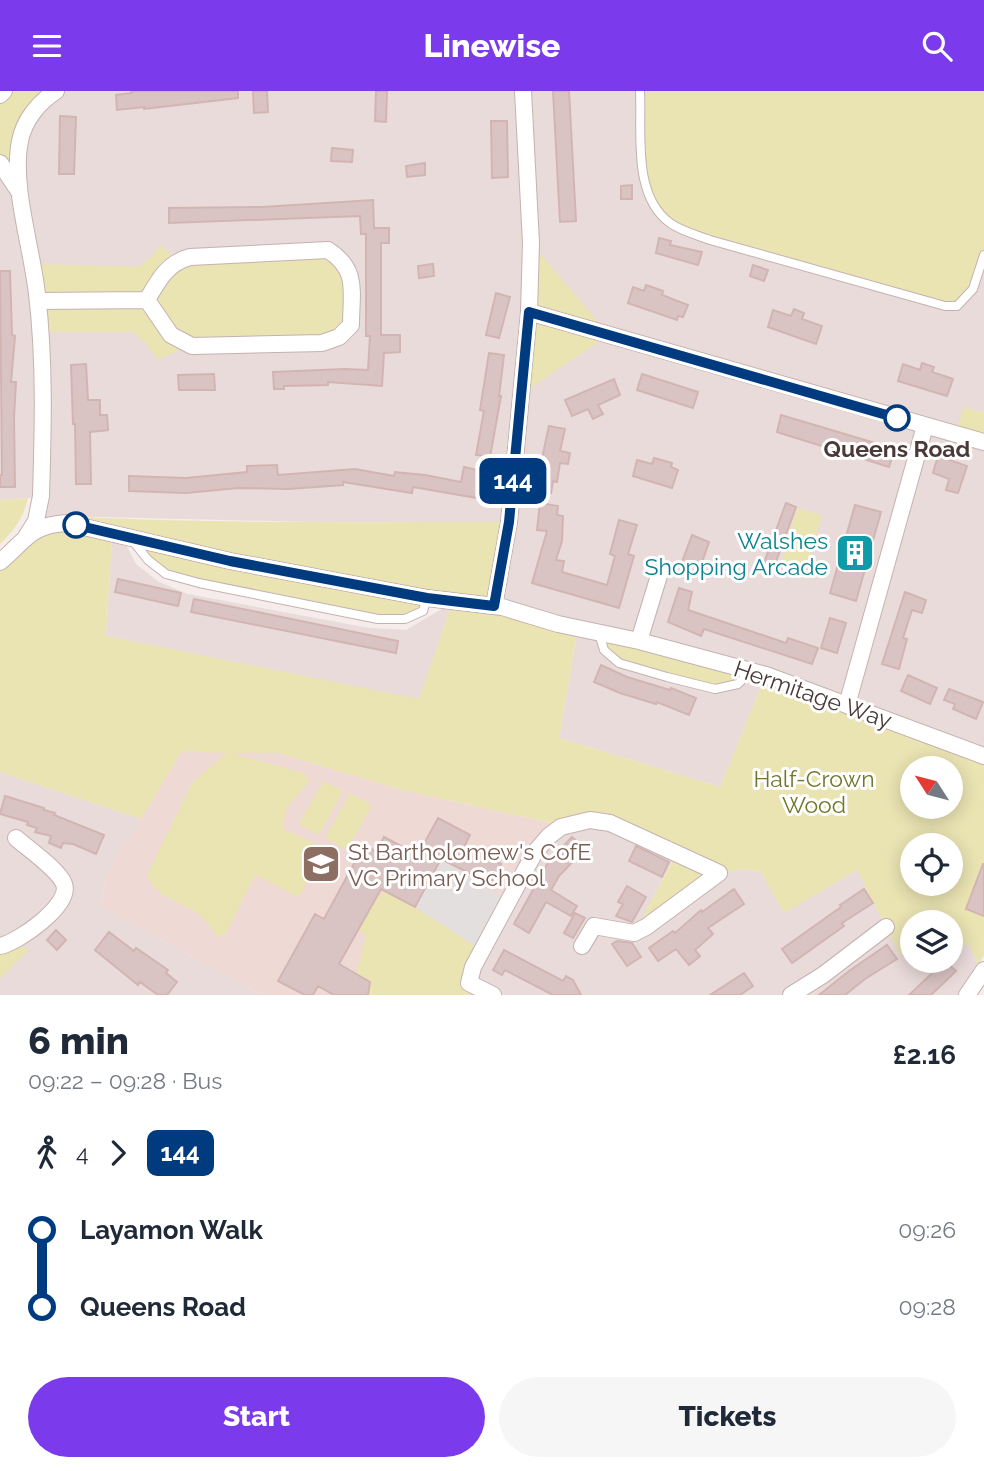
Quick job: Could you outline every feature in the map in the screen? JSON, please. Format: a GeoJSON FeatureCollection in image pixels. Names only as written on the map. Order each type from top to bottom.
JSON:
{"type":"FeatureCollection","features":[{"type":"Feature","properties":{"kind":"street"},"geometry":{"type":"LineString","coordinates":[[0,95],[4,91]]}},
{"type":"Feature","properties":{"kind":"street"},"geometry":{"type":"LineString","coordinates":[[27,535],[36,521],[41,496],[38,301],[34,264],[20,195],[18,153],[20,138],[34,110],[57,91]]}},
{"type":"Feature","properties":{"kind":"street"},"geometry":{"type":"LineString","coordinates":[[494,606],[509,522],[529,312],[531,243],[523,91]]}},
{"type":"Feature","properties":{"kind":"street"},"geometry":{"type":"LineString","coordinates":[[0,163],[20,195]]}},
{"type":"Feature","properties":{"kind":"street"},"geometry":{"type":"LineString","coordinates":[[328,250],[342,259],[351,276],[351,325],[339,337],[322,343],[192,346],[172,335],[147,300],[160,278],[176,260],[328,250]]}},
{"type":"Feature","properties":{"kind":"street"},"geometry":{"type":"LineString","coordinates":[[38,301],[147,300]]}},
{"type":"Feature","properties":{"kind":"street"},"geometry":{"type":"LineString","coordinates":[[529,312],[984,442]]}},
{"type":"Feature","properties":{"kind":"street"},"geometry":{"type":"LineString","coordinates":[[847,705],[925,426]]}},
{"type":"Feature","properties":{"kind":"street","name":"Hermitage Way"},"geometry":{"type":"LineString","coordinates":[[0,562],[27,535],[42,526],[67,523],[230,561],[427,598],[494,606],[751,671],[984,756]]}},
{"type":"Feature","properties":{"kind":"street"},"geometry":{"type":"LineString","coordinates":[[639,641],[661,569]]}},
{"type":"Feature","properties":{"kind":"street"},"geometry":{"type":"LineString","coordinates":[[493,995],[468,983],[473,967],[535,852],[561,827],[590,820],[610,823],[719,873],[646,927],[634,933],[594,926],[582,946]]}},
{"type":"Feature","properties":{"kind":"street"},"geometry":{"type":"LineString","coordinates":[[0,946],[30,933],[53,910],[65,889],[57,874],[16,838]]}},
{"type":"Feature","properties":{"kind":"street"},"geometry":{"type":"LineString","coordinates":[[791,995],[823,975],[886,927]]}},
{"type":"Feature","properties":{"kind":"street"},"geometry":{"type":"LineString","coordinates":[[967,995],[984,970]]}},
{"type":"Feature","properties":{"kind":"lane"},"geometry":{"type":"LineString","coordinates":[[640,91],[644,184],[655,209],[673,225],[722,244],[945,306],[957,306],[973,289],[984,255]]}},
{"type":"Feature","properties":{"kind":"lane"},"geometry":{"type":"LineString","coordinates":[[131,538],[148,560],[166,574],[200,583],[378,619],[405,619],[423,611],[427,598]]}},
{"type":"Feature","properties":{"kind":"lane"},"geometry":{"type":"LineString","coordinates":[[599,633],[604,650],[619,663],[667,677],[715,689],[738,684],[751,671]]}},
{"type":"Feature","properties":{"kind":"shaded area"},"geometry":{"type":"Polygon","coordinates":[[[0,91],[521,91],[529,243],[506,522],[313,522],[60,516],[36,521],[41,497],[0,500],[0,91]]]}},
{"type":"Feature","properties":{"kind":"shaded area"},"geometry":{"type":"Polygon","coordinates":[[[524,91],[639,91],[984,255],[984,413],[964,407],[984,442],[984,756],[766,675],[720,787],[559,738],[578,628],[494,606],[532,244],[524,91]]]}},
{"type":"Feature","properties":{"kind":"shaded area"},"geometry":{"type":"Polygon","coordinates":[[[112,539],[124,541],[136,564],[159,582],[188,594],[369,628],[406,630],[452,603],[419,700],[106,636],[112,539]]]}},
{"type":"Feature","properties":{"kind":"shaded area","name":"St Bartholomew's CofE VC Primary School"},"geometry":{"type":"Polygon","coordinates":[[[182,751],[278,753],[402,790],[551,823],[511,895],[469,983],[493,995],[262,995],[101,907],[106,876],[182,751]]]}},
{"type":"Feature","properties":{"kind":"shaded area"},"geometry":{"type":"Polygon","coordinates":[[[0,772],[141,819],[106,876],[101,907],[262,995],[0,995],[0,772]]]}},
{"type":"Feature","properties":{"kind":"shaded area"},"geometry":{"type":"Polygon","coordinates":[[[590,820],[677,852],[635,932],[719,873],[745,869],[761,872],[784,912],[857,870],[900,954],[900,973],[963,973],[963,946],[969,943],[978,965],[958,995],[493,995],[469,983],[549,836],[590,820]]]}},
{"type":"Feature","properties":{"kind":"shaded area"},"geometry":{"type":"Polygon","coordinates":[[[441,859],[504,899],[483,951],[415,907],[441,859]]]}},
{"type":"Feature","properties":{"kind":"green space"},"geometry":{"type":"Polygon","coordinates":[[[4,91],[56,91],[24,127],[20,195],[0,163],[0,95],[4,91]]]}},
{"type":"Feature","properties":{"kind":"green space"},"geometry":{"type":"Polygon","coordinates":[[[641,91],[984,91],[984,255],[973,289],[957,304],[945,305],[710,240],[664,217],[644,184],[641,91]]]}},
{"type":"Feature","properties":{"kind":"green space"},"geometry":{"type":"Polygon","coordinates":[[[532,244],[609,335],[524,392],[532,244]]]}},
{"type":"Feature","properties":{"kind":"green space"},"geometry":{"type":"Polygon","coordinates":[[[161,245],[176,260],[328,250],[342,259],[351,325],[339,337],[192,346],[157,359],[133,332],[40,332],[34,264],[139,267],[161,245]]]}},
{"type":"Feature","properties":{"kind":"green space"},"geometry":{"type":"Polygon","coordinates":[[[964,407],[984,413],[984,442],[955,435],[964,407]]]}},
{"type":"Feature","properties":{"kind":"green space"},"geometry":{"type":"Polygon","coordinates":[[[28,498],[18,523],[0,544],[0,500],[28,498]]]}},
{"type":"Feature","properties":{"kind":"green space"},"geometry":{"type":"Polygon","coordinates":[[[797,508],[822,515],[805,574],[780,567],[797,508]]]}},
{"type":"Feature","properties":{"kind":"green space","name":"Half-Crown Wood"},"geometry":{"type":"Polygon","coordinates":[[[60,516],[228,521],[506,522],[494,606],[578,628],[559,738],[720,787],[766,675],[984,756],[984,862],[966,909],[984,915],[984,955],[978,965],[969,944],[963,947],[963,910],[900,910],[900,955],[857,870],[784,913],[761,872],[745,869],[719,873],[634,933],[677,853],[610,823],[551,823],[402,790],[278,753],[230,753],[304,773],[309,781],[286,809],[283,829],[324,848],[299,897],[255,875],[225,935],[217,936],[198,914],[156,889],[147,875],[192,783],[226,753],[182,751],[141,819],[0,772],[0,562],[36,521],[60,516]],[[131,538],[112,539],[106,636],[419,699],[452,603],[427,598],[423,611],[405,619],[378,619],[166,574],[131,538]]]}},
{"type":"Feature","properties":{"kind":"green space"},"geometry":{"type":"Polygon","coordinates":[[[599,633],[751,671],[738,684],[715,689],[619,663],[604,650],[599,633]]]}},
{"type":"Feature","properties":{"kind":"green space"},"geometry":{"type":"Polygon","coordinates":[[[323,781],[343,791],[319,835],[299,824],[323,781]]]}},
{"type":"Feature","properties":{"kind":"green space"},"geometry":{"type":"Polygon","coordinates":[[[350,793],[372,805],[347,850],[325,838],[350,793]]]}},
{"type":"Feature","properties":{"kind":"green space"},"geometry":{"type":"Polygon","coordinates":[[[384,891],[415,907],[483,951],[469,983],[493,995],[368,995],[370,982],[355,973],[367,936],[358,930],[372,904],[384,891]]]}},
{"type":"Feature","properties":{"kind":"green space"},"geometry":{"type":"Polygon","coordinates":[[[24,947],[29,950],[0,978],[0,951],[24,947]]]}},
{"type":"Feature","properties":{"kind":"building"},"geometry":{"type":"Polygon","coordinates":[[[131,91],[238,91],[238,98],[117,110],[116,95],[132,93],[131,91]]]}},
{"type":"Feature","properties":{"kind":"building"},"geometry":{"type":"Polygon","coordinates":[[[253,91],[267,91],[268,112],[254,113],[253,91]]]}},
{"type":"Feature","properties":{"kind":"building"},"geometry":{"type":"Polygon","coordinates":[[[376,91],[387,91],[386,122],[375,121],[376,91]]]}},
{"type":"Feature","properties":{"kind":"building"},"geometry":{"type":"Polygon","coordinates":[[[553,91],[569,91],[576,221],[560,222],[553,91]]]}},
{"type":"Feature","properties":{"kind":"building"},"geometry":{"type":"Polygon","coordinates":[[[60,116],[76,117],[74,174],[59,174],[60,116]]]}},
{"type":"Feature","properties":{"kind":"building"},"geometry":{"type":"Polygon","coordinates":[[[491,121],[507,121],[508,177],[492,178],[491,121]]]}},
{"type":"Feature","properties":{"kind":"building"},"geometry":{"type":"Polygon","coordinates":[[[332,148],[353,150],[352,162],[331,161],[332,148]]]}},
{"type":"Feature","properties":{"kind":"building"},"geometry":{"type":"Polygon","coordinates":[[[425,163],[425,175],[407,177],[406,166],[425,163]]]}},
{"type":"Feature","properties":{"kind":"building"},"geometry":{"type":"Polygon","coordinates":[[[632,185],[632,199],[621,199],[621,186],[632,185]]]}},
{"type":"Feature","properties":{"kind":"building"},"geometry":{"type":"Polygon","coordinates":[[[373,200],[374,228],[389,228],[389,243],[381,243],[381,335],[400,335],[400,352],[384,353],[382,386],[328,382],[328,385],[284,386],[284,389],[274,389],[273,372],[368,370],[370,336],[366,336],[366,234],[361,234],[360,216],[169,223],[169,208],[262,207],[373,200]]]}},
{"type":"Feature","properties":{"kind":"building"},"geometry":{"type":"Polygon","coordinates":[[[659,238],[671,241],[670,245],[702,252],[698,265],[656,253],[659,238]]]}},
{"type":"Feature","properties":{"kind":"building"},"geometry":{"type":"Polygon","coordinates":[[[433,264],[434,276],[419,278],[418,266],[433,264]]]}},
{"type":"Feature","properties":{"kind":"building"},"geometry":{"type":"Polygon","coordinates":[[[753,265],[768,270],[764,281],[750,276],[753,265]]]}},
{"type":"Feature","properties":{"kind":"building"},"geometry":{"type":"Polygon","coordinates":[[[0,271],[10,271],[12,335],[15,336],[11,382],[16,382],[15,487],[0,487],[0,271]]]}},
{"type":"Feature","properties":{"kind":"building"},"geometry":{"type":"Polygon","coordinates":[[[646,285],[663,291],[662,295],[688,305],[683,317],[678,316],[677,320],[628,303],[633,287],[644,291],[646,285]]]}},
{"type":"Feature","properties":{"kind":"building"},"geometry":{"type":"Polygon","coordinates":[[[496,293],[510,297],[499,338],[486,335],[496,293]]]}},
{"type":"Feature","properties":{"kind":"building"},"geometry":{"type":"Polygon","coordinates":[[[794,309],[804,313],[802,319],[822,326],[816,344],[768,327],[773,310],[791,316],[794,309]]]}},
{"type":"Feature","properties":{"kind":"building"},"geometry":{"type":"Polygon","coordinates":[[[489,353],[504,355],[501,396],[490,457],[476,455],[484,411],[480,410],[489,353]]]}},
{"type":"Feature","properties":{"kind":"building"},"geometry":{"type":"Polygon","coordinates":[[[922,363],[934,367],[932,372],[953,379],[947,396],[898,381],[903,364],[920,370],[922,363]]]}},
{"type":"Feature","properties":{"kind":"building"},"geometry":{"type":"Polygon","coordinates":[[[86,364],[88,400],[100,400],[100,415],[107,415],[108,430],[90,432],[91,484],[76,484],[71,365],[86,364]]]}},
{"type":"Feature","properties":{"kind":"building"},"geometry":{"type":"Polygon","coordinates":[[[214,374],[215,390],[179,390],[178,375],[214,374]]]}},
{"type":"Feature","properties":{"kind":"building"},"geometry":{"type":"Polygon","coordinates":[[[642,374],[698,392],[693,408],[637,390],[642,374]]]}},
{"type":"Feature","properties":{"kind":"building"},"geometry":{"type":"Polygon","coordinates":[[[614,379],[620,395],[598,405],[603,414],[593,419],[588,409],[572,416],[565,400],[614,379]]]}},
{"type":"Feature","properties":{"kind":"building"},"geometry":{"type":"Polygon","coordinates":[[[781,415],[895,449],[889,467],[777,432],[781,415]]]}},
{"type":"Feature","properties":{"kind":"building"},"geometry":{"type":"Polygon","coordinates":[[[549,426],[565,429],[560,451],[570,453],[568,464],[560,463],[557,482],[553,481],[551,493],[523,487],[526,469],[539,472],[549,426]]]}},
{"type":"Feature","properties":{"kind":"building"},"geometry":{"type":"Polygon","coordinates":[[[938,456],[967,466],[958,493],[946,490],[949,479],[933,473],[938,456]]]}},
{"type":"Feature","properties":{"kind":"building"},"geometry":{"type":"Polygon","coordinates":[[[654,458],[672,463],[671,467],[678,470],[672,488],[633,476],[637,460],[652,464],[654,458]]]}},
{"type":"Feature","properties":{"kind":"building"},"geometry":{"type":"Polygon","coordinates":[[[277,465],[278,475],[355,469],[394,476],[395,472],[425,475],[461,482],[464,467],[482,471],[477,498],[413,487],[412,493],[343,482],[343,485],[288,489],[238,488],[186,493],[129,491],[129,476],[186,478],[247,472],[247,466],[277,465]]]}},
{"type":"Feature","properties":{"kind":"building"},"geometry":{"type":"Polygon","coordinates":[[[540,503],[558,506],[557,515],[563,516],[562,541],[556,560],[564,561],[562,572],[607,585],[615,556],[610,554],[619,520],[637,525],[628,554],[634,556],[619,608],[532,583],[547,531],[537,530],[540,503]]]}},
{"type":"Feature","properties":{"kind":"building"},"geometry":{"type":"Polygon","coordinates":[[[786,503],[796,507],[774,567],[764,563],[786,503]]]}},
{"type":"Feature","properties":{"kind":"building","name":"Walshes Shopping Arcade"},"geometry":{"type":"Polygon","coordinates":[[[855,505],[881,512],[856,601],[830,593],[855,505]]]}},
{"type":"Feature","properties":{"kind":"building"},"geometry":{"type":"Polygon","coordinates":[[[692,535],[709,542],[700,568],[682,562],[692,535]]]}},
{"type":"Feature","properties":{"kind":"building"},"geometry":{"type":"Polygon","coordinates":[[[118,579],[181,593],[178,606],[115,592],[118,579]]]}},
{"type":"Feature","properties":{"kind":"building"},"geometry":{"type":"Polygon","coordinates":[[[679,588],[692,592],[688,610],[786,643],[788,638],[818,648],[812,664],[704,629],[701,636],[668,622],[679,588]]]}},
{"type":"Feature","properties":{"kind":"building"},"geometry":{"type":"Polygon","coordinates":[[[905,592],[926,600],[922,613],[912,610],[903,638],[907,639],[899,669],[882,664],[905,592]]]}},
{"type":"Feature","properties":{"kind":"building"},"geometry":{"type":"Polygon","coordinates":[[[194,599],[398,641],[396,653],[191,612],[194,599]]]}},
{"type":"Feature","properties":{"kind":"building"},"geometry":{"type":"Polygon","coordinates":[[[830,618],[846,623],[837,653],[821,648],[830,618]]]}},
{"type":"Feature","properties":{"kind":"building"},"geometry":{"type":"Polygon","coordinates":[[[601,665],[627,677],[670,690],[671,688],[696,698],[689,715],[594,682],[601,665]]]}},
{"type":"Feature","properties":{"kind":"building"},"geometry":{"type":"Polygon","coordinates":[[[908,675],[937,688],[930,704],[901,691],[908,675]]]}},
{"type":"Feature","properties":{"kind":"building"},"geometry":{"type":"Polygon","coordinates":[[[949,689],[983,702],[976,719],[953,709],[955,704],[944,700],[949,689]]]}},
{"type":"Feature","properties":{"kind":"building"},"geometry":{"type":"Polygon","coordinates":[[[5,796],[44,808],[55,813],[54,815],[104,835],[96,854],[73,844],[63,843],[61,848],[49,843],[51,836],[35,832],[37,828],[27,825],[28,822],[0,814],[5,796]]]}},
{"type":"Feature","properties":{"kind":"building"},"geometry":{"type":"Polygon","coordinates":[[[438,818],[470,835],[465,845],[501,864],[491,884],[441,859],[415,907],[381,889],[339,964],[370,982],[368,995],[334,995],[318,986],[313,995],[305,995],[278,981],[315,914],[324,919],[364,845],[377,852],[384,837],[418,855],[438,818]]]}},
{"type":"Feature","properties":{"kind":"building"},"geometry":{"type":"Polygon","coordinates":[[[572,837],[585,849],[559,876],[551,890],[577,906],[571,916],[546,902],[529,933],[514,924],[549,861],[572,837]]]}},
{"type":"Feature","properties":{"kind":"building"},"geometry":{"type":"Polygon","coordinates":[[[636,846],[669,862],[662,877],[629,861],[636,846]]]}},
{"type":"Feature","properties":{"kind":"building"},"geometry":{"type":"Polygon","coordinates":[[[984,864],[984,916],[966,909],[984,864]]]}},
{"type":"Feature","properties":{"kind":"building"},"geometry":{"type":"Polygon","coordinates":[[[627,886],[646,897],[632,922],[616,916],[623,904],[618,902],[627,886]]]}},
{"type":"Feature","properties":{"kind":"building"},"geometry":{"type":"Polygon","coordinates":[[[734,889],[744,904],[708,928],[713,934],[695,950],[700,956],[689,965],[676,949],[658,961],[649,948],[673,931],[675,933],[701,910],[702,912],[734,889]]]}},
{"type":"Feature","properties":{"kind":"building"},"geometry":{"type":"Polygon","coordinates":[[[864,889],[873,903],[842,923],[844,926],[792,963],[782,949],[864,889]]]}},
{"type":"Feature","properties":{"kind":"building"},"geometry":{"type":"Polygon","coordinates":[[[575,913],[585,918],[573,938],[564,933],[575,913]]]}},
{"type":"Feature","properties":{"kind":"building"},"geometry":{"type":"Polygon","coordinates":[[[56,930],[66,940],[57,950],[47,940],[56,930]]]}},
{"type":"Feature","properties":{"kind":"building"},"geometry":{"type":"Polygon","coordinates":[[[109,932],[134,951],[136,948],[168,970],[166,973],[177,982],[167,995],[158,995],[140,982],[138,985],[95,950],[109,932]]]}},
{"type":"Feature","properties":{"kind":"building"},"geometry":{"type":"Polygon","coordinates":[[[617,941],[632,943],[641,957],[627,966],[612,944],[617,941]]]}},
{"type":"Feature","properties":{"kind":"building"},"geometry":{"type":"Polygon","coordinates":[[[887,945],[897,959],[845,995],[819,995],[849,971],[887,945]]]}},
{"type":"Feature","properties":{"kind":"building"},"geometry":{"type":"Polygon","coordinates":[[[504,950],[563,981],[566,976],[573,980],[581,995],[553,995],[505,970],[502,975],[493,970],[504,950]]]}},
{"type":"Feature","properties":{"kind":"building"},"geometry":{"type":"Polygon","coordinates":[[[744,973],[753,986],[740,995],[710,995],[744,973]]]}},
{"type":"Feature","properties":{"kind":"building"},"geometry":{"type":"Polygon","coordinates":[[[932,973],[954,973],[931,995],[909,995],[932,973]]]}},
{"type":"Feature","properties":{"kind":"bus line","name":"144"},"geometry":{"type":"LineString","coordinates":[[76,525],[230,561],[427,598],[494,606],[509,522],[529,312],[897,418]]}},
{"type":"Feature","properties":{"kind":"place","name":"Queens Road"},"geometry":{"type":"Point","coordinates":[897,418]}},
{"type":"Feature","properties":{"kind":"place","name":"Walshes Shopping Arcade"},"geometry":{"type":"Point","coordinates":[855,553]}},
{"type":"Feature","properties":{"kind":"place","name":"St Bartholomew's CofE VC Primary School"},"geometry":{"type":"Point","coordinates":[321,864]}}]}
